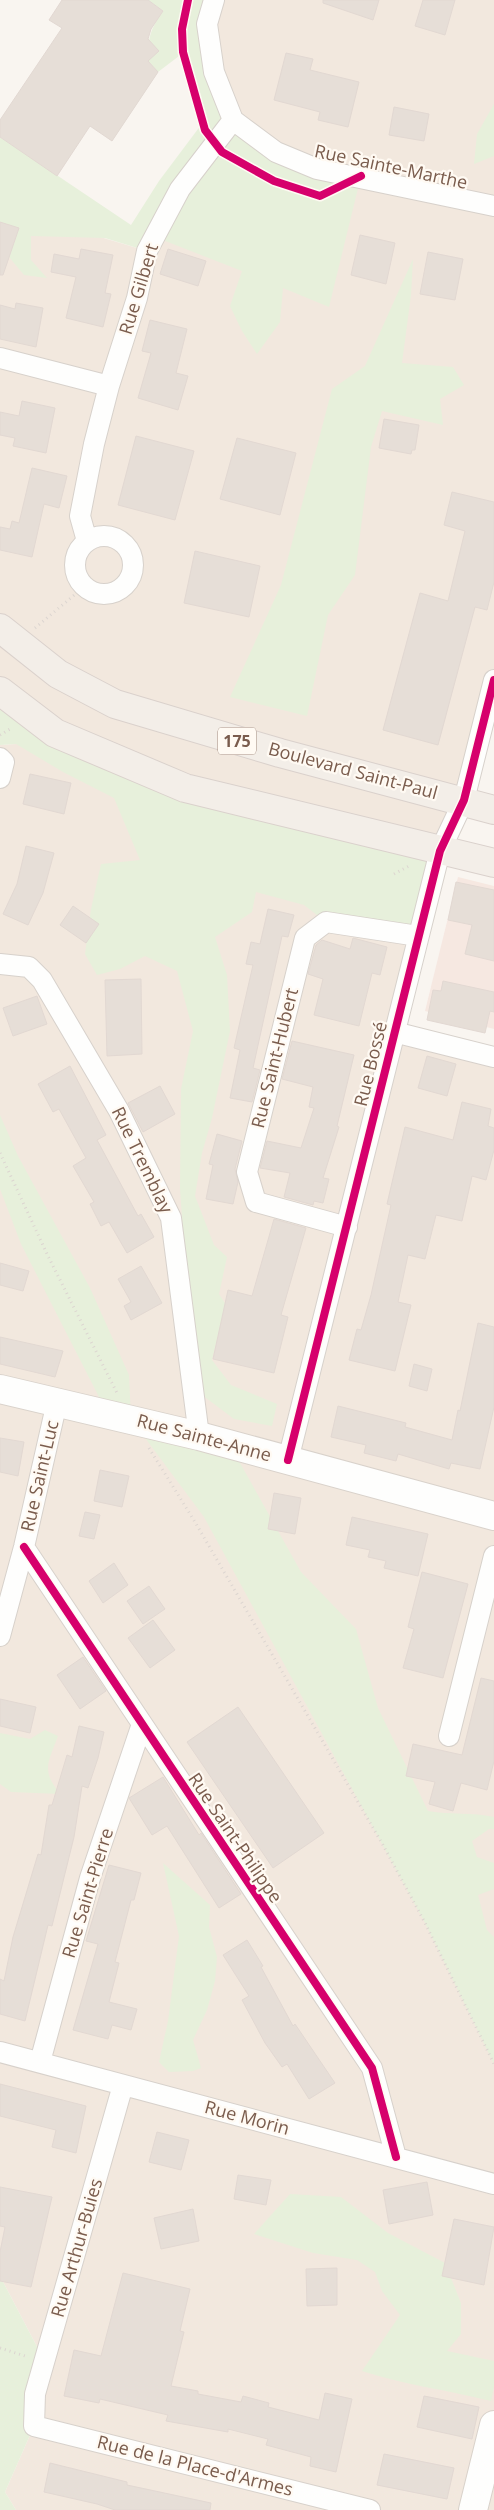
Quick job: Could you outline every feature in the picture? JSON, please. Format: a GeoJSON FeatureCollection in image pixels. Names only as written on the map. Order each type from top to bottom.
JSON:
{"type":"FeatureCollection","features":[{"type":"Feature","properties":{"kind":"main road","name":"Boulevard Saint-Paul"},"geometry":{"type":"LineString","coordinates":[[9,635],[58,674],[115,704],[280,753],[464,800],[494,810]]}},
{"type":"Feature","properties":{"kind":"main road"},"geometry":{"type":"LineString","coordinates":[[0,691],[55,733],[185,788],[440,851],[494,862]]}},
{"type":"Feature","properties":{"kind":"street"},"geometry":{"type":"LineString","coordinates":[[214,0],[207,24],[214,72],[233,120]]}},
{"type":"Feature","properties":{"kind":"street","name":"Rue Sainte-Marthe"},"geometry":{"type":"LineString","coordinates":[[233,120],[276,152],[317,169],[494,206]]}},
{"type":"Feature","properties":{"kind":"street","name":"Rue Gilbert"},"geometry":{"type":"LineString","coordinates":[[87,542],[80,516],[94,444],[109,386],[137,298],[147,251],[180,190],[233,120]]}},
{"type":"Feature","properties":{"kind":"street"},"geometry":{"type":"LineString","coordinates":[[0,358],[109,386]]}},
{"type":"Feature","properties":{"kind":"street"},"geometry":{"type":"LineString","coordinates":[[96,537],[115,538],[129,549],[133,567],[127,584],[111,593],[93,592],[85,586],[76,568],[76,558],[87,542],[96,537]]}},
{"type":"Feature","properties":{"kind":"street","name":"Rue Bossé"},"geometry":{"type":"LineString","coordinates":[[288,1460],[440,851],[464,800],[494,680]]}},
{"type":"Feature","properties":{"kind":"street"},"geometry":{"type":"LineString","coordinates":[[0,758],[4,762],[0,778]]}},
{"type":"Feature","properties":{"kind":"street","name":"Rue Saint-Hubert"},"geometry":{"type":"LineString","coordinates":[[347,1227],[256,1202],[247,1172],[249,1163],[305,938],[326,922],[418,936]]}},
{"type":"Feature","properties":{"kind":"street","name":"Rue Tremblay"},"geometry":{"type":"LineString","coordinates":[[0,964],[29,968],[42,980],[119,1111],[171,1218],[199,1436]]}},
{"type":"Feature","properties":{"kind":"street"},"geometry":{"type":"LineString","coordinates":[[394,1032],[494,1057]]}},
{"type":"Feature","properties":{"kind":"street","name":"Rue Sainte-Anne"},"geometry":{"type":"LineString","coordinates":[[0,1389],[199,1436],[494,1516]]}},
{"type":"Feature","properties":{"kind":"street","name":"Rue Saint-Luc"},"geometry":{"type":"LineString","coordinates":[[0,1636],[24,1547],[57,1402]]}},
{"type":"Feature","properties":{"kind":"street","name":"Rue Saint-Philippe"},"geometry":{"type":"LineString","coordinates":[[24,1547],[372,2068],[396,2157]]}},
{"type":"Feature","properties":{"kind":"street"},"geometry":{"type":"LineString","coordinates":[[448,1736],[494,1556]]}},
{"type":"Feature","properties":{"kind":"street","name":"Rue Saint-Pierre"},"geometry":{"type":"LineString","coordinates":[[40,2062],[90,1878],[142,1724]]}},
{"type":"Feature","properties":{"kind":"street","name":"Rue Morin"},"geometry":{"type":"LineString","coordinates":[[0,2052],[494,2184]]}},
{"type":"Feature","properties":{"kind":"street","name":"Rue Arthur-Buies"},"geometry":{"type":"LineString","coordinates":[[33,2412],[35,2394],[123,2085]]}},
{"type":"Feature","properties":{"kind":"street","name":"Rue de la Place-d'Armes"},"geometry":{"type":"LineString","coordinates":[[33,2412],[34,2426],[370,2510]]}},
{"type":"Feature","properties":{"kind":"street"},"geometry":{"type":"LineString","coordinates":[[473,2510],[494,2425]]}},
{"type":"Feature","properties":{"kind":"path"},"geometry":{"type":"LineString","coordinates":[[9,635],[85,586]]}},
{"type":"Feature","properties":{"kind":"path"},"geometry":{"type":"LineString","coordinates":[[0,735],[12,728]]}},
{"type":"Feature","properties":{"kind":"path"},"geometry":{"type":"LineString","coordinates":[[0,1152],[48,1256],[130,1419],[195,1522],[383,1845],[424,1921],[494,2064]]}},
{"type":"Feature","properties":{"kind":"path"},"geometry":{"type":"LineString","coordinates":[[0,2348],[45,2362]]}},
{"type":"Feature","properties":{"kind":"shaded area"},"geometry":{"type":"Polygon","coordinates":[[[214,0],[494,0],[494,688],[394,1032],[494,1057],[494,2510],[16,2510],[5,2492],[34,2426],[45,2362],[0,2276],[0,745],[16,744],[0,691],[0,207],[147,251],[233,120],[214,72],[214,0]],[[62,735],[185,788],[426,847],[62,735]]]}},
{"type":"Feature","properties":{"kind":"shaded area"},"geometry":{"type":"Polygon","coordinates":[[[458,877],[494,886],[494,1029],[425,1011],[458,877]]]}},
{"type":"Feature","properties":{"kind":"green space"},"geometry":{"type":"Polygon","coordinates":[[[148,0],[214,0],[207,24],[233,120],[276,152],[361,176],[329,307],[283,288],[280,322],[257,354],[242,331],[230,306],[242,271],[155,237],[147,251],[105,238],[31,236],[31,260],[47,278],[24,275],[9,257],[0,222],[0,137],[131,225],[159,181],[201,125],[193,105],[183,53],[158,72],[148,61],[151,34],[155,23],[163,11],[148,0]]]}},
{"type":"Feature","properties":{"kind":"green space"},"geometry":{"type":"Polygon","coordinates":[[[494,104],[494,156],[474,164],[477,134],[494,104]]]}},
{"type":"Feature","properties":{"kind":"green space"},"geometry":{"type":"Polygon","coordinates":[[[413,259],[411,295],[402,363],[453,367],[464,385],[440,399],[443,425],[382,411],[371,447],[355,575],[328,615],[307,716],[230,697],[281,585],[332,389],[365,366],[413,259]]]}},
{"type":"Feature","properties":{"kind":"green space"},"geometry":{"type":"Polygon","coordinates":[[[0,691],[185,788],[440,851],[418,936],[326,922],[304,905],[256,892],[252,912],[215,937],[227,975],[230,1031],[212,1118],[202,1153],[195,1196],[214,1245],[227,1257],[219,1294],[236,1320],[219,1331],[212,1360],[231,1385],[277,1404],[272,1426],[234,1419],[202,1395],[188,1309],[180,1188],[181,1089],[193,1031],[177,971],[145,956],[120,969],[97,975],[85,954],[91,909],[101,864],[140,860],[114,798],[63,772],[16,744],[0,745],[0,691]]]}},
{"type":"Feature","properties":{"kind":"green space"},"geometry":{"type":"Polygon","coordinates":[[[0,1115],[18,1156],[90,1288],[129,1375],[131,1419],[99,1397],[21,1244],[0,1189],[0,1115]]]}},
{"type":"Feature","properties":{"kind":"green space"},"geometry":{"type":"Polygon","coordinates":[[[131,1419],[235,1454],[301,1572],[356,1629],[378,1708],[428,1811],[494,1817],[494,1829],[489,1829],[472,1841],[477,1857],[494,1863],[494,1889],[478,1895],[487,1930],[494,1937],[494,2064],[424,1921],[204,1517],[131,1419]]]}},
{"type":"Feature","properties":{"kind":"green space"},"geometry":{"type":"Polygon","coordinates":[[[45,1730],[58,1736],[49,1760],[48,1772],[50,1779],[60,1794],[11,1792],[0,1784],[0,1733],[30,1739],[45,1730]]]}},
{"type":"Feature","properties":{"kind":"green space"},"geometry":{"type":"Polygon","coordinates":[[[163,1863],[210,1905],[209,1927],[217,1957],[215,1981],[207,2010],[193,2040],[201,2068],[193,2071],[169,2072],[159,2062],[168,2021],[179,1936],[163,1863]]]}},
{"type":"Feature","properties":{"kind":"green space"},"geometry":{"type":"Polygon","coordinates":[[[290,2194],[341,2197],[388,2233],[445,2263],[461,2303],[461,2334],[447,2351],[494,2361],[494,2386],[491,2401],[394,2380],[362,2371],[400,2315],[382,2291],[375,2272],[357,2260],[313,2253],[254,2234],[290,2194]]]}},
{"type":"Feature","properties":{"kind":"green space"},"geometry":{"type":"Polygon","coordinates":[[[0,2276],[45,2362],[34,2426],[5,2492],[16,2510],[0,2510],[0,2276]]]}},
{"type":"Feature","properties":{"kind":"building"},"geometry":{"type":"Polygon","coordinates":[[[62,0],[148,0],[163,11],[151,29],[148,39],[159,51],[148,61],[158,72],[112,141],[90,126],[57,176],[0,137],[0,120],[62,28],[49,20],[62,0]]]}},
{"type":"Feature","properties":{"kind":"building"},"geometry":{"type":"Polygon","coordinates":[[[323,0],[379,0],[373,20],[323,3],[323,0]]]}},
{"type":"Feature","properties":{"kind":"building"},"geometry":{"type":"Polygon","coordinates":[[[423,0],[455,0],[445,35],[415,26],[423,0]]]}},
{"type":"Feature","properties":{"kind":"building"},"geometry":{"type":"Polygon","coordinates":[[[286,53],[313,59],[310,70],[359,82],[348,127],[318,120],[320,112],[274,100],[286,53]]]}},
{"type":"Feature","properties":{"kind":"building"},"geometry":{"type":"Polygon","coordinates":[[[394,107],[429,114],[424,141],[389,135],[394,107]]]}},
{"type":"Feature","properties":{"kind":"building"},"geometry":{"type":"Polygon","coordinates":[[[0,222],[19,228],[3,275],[0,275],[0,222]]]}},
{"type":"Feature","properties":{"kind":"building"},"geometry":{"type":"Polygon","coordinates":[[[360,235],[395,243],[386,284],[351,275],[360,235]]]}},
{"type":"Feature","properties":{"kind":"building"},"geometry":{"type":"Polygon","coordinates":[[[81,249],[113,255],[105,293],[111,294],[103,327],[66,318],[76,277],[51,272],[54,254],[79,259],[81,249]]]}},
{"type":"Feature","properties":{"kind":"building"},"geometry":{"type":"Polygon","coordinates":[[[168,249],[206,261],[198,286],[160,274],[168,249]]]}},
{"type":"Feature","properties":{"kind":"building"},"geometry":{"type":"Polygon","coordinates":[[[428,252],[463,259],[455,300],[420,294],[428,252]]]}},
{"type":"Feature","properties":{"kind":"building"},"geometry":{"type":"Polygon","coordinates":[[[16,303],[43,308],[36,347],[0,339],[0,305],[15,309],[16,303]]]}},
{"type":"Feature","properties":{"kind":"building"},"geometry":{"type":"Polygon","coordinates":[[[150,320],[187,329],[176,373],[188,376],[178,410],[138,398],[151,353],[142,351],[150,320]]]}},
{"type":"Feature","properties":{"kind":"building"},"geometry":{"type":"Polygon","coordinates":[[[22,401],[55,408],[46,453],[13,446],[15,438],[0,435],[0,412],[19,416],[22,401]]]}},
{"type":"Feature","properties":{"kind":"building"},"geometry":{"type":"Polygon","coordinates":[[[384,419],[419,425],[415,450],[412,450],[411,454],[379,448],[384,419]]]}},
{"type":"Feature","properties":{"kind":"building"},"geometry":{"type":"Polygon","coordinates":[[[136,436],[194,451],[175,520],[118,505],[136,436]]]}},
{"type":"Feature","properties":{"kind":"building"},"geometry":{"type":"Polygon","coordinates":[[[237,438],[296,453],[280,515],[220,499],[237,438]]]}},
{"type":"Feature","properties":{"kind":"building"},"geometry":{"type":"Polygon","coordinates":[[[32,468],[67,476],[59,508],[44,504],[32,557],[0,550],[0,527],[10,529],[12,521],[19,523],[32,468]]]}},
{"type":"Feature","properties":{"kind":"building"},"geometry":{"type":"Polygon","coordinates":[[[452,492],[494,502],[494,582],[487,610],[475,607],[438,745],[383,730],[420,593],[448,601],[465,531],[444,525],[452,492]]]}},
{"type":"Feature","properties":{"kind":"building"},"geometry":{"type":"Polygon","coordinates":[[[195,551],[260,566],[249,617],[184,603],[195,551]]]}},
{"type":"Feature","properties":{"kind":"building"},"geometry":{"type":"Polygon","coordinates":[[[30,774],[71,783],[64,814],[23,804],[30,774]]]}},
{"type":"Feature","properties":{"kind":"building"},"geometry":{"type":"Polygon","coordinates":[[[26,846],[54,853],[43,893],[28,925],[3,914],[17,884],[26,846]]]}},
{"type":"Feature","properties":{"kind":"building"},"geometry":{"type":"Polygon","coordinates":[[[456,882],[494,890],[494,961],[465,954],[472,925],[448,920],[456,882]]]}},
{"type":"Feature","properties":{"kind":"building"},"geometry":{"type":"Polygon","coordinates":[[[73,906],[99,924],[86,943],[60,925],[73,906]]]}},
{"type":"Feature","properties":{"kind":"building"},"geometry":{"type":"Polygon","coordinates":[[[268,909],[294,915],[288,937],[282,936],[253,1068],[260,1070],[252,1102],[230,1098],[240,1050],[234,1048],[253,965],[246,964],[251,942],[260,944],[268,909]]]}},
{"type":"Feature","properties":{"kind":"building"},"geometry":{"type":"Polygon","coordinates":[[[353,938],[387,947],[380,975],[372,973],[359,1026],[314,1015],[323,979],[308,974],[316,945],[322,940],[350,949],[353,938]]]}},
{"type":"Feature","properties":{"kind":"building"},"geometry":{"type":"Polygon","coordinates":[[[141,979],[142,1054],[107,1056],[105,980],[141,979]]]}},
{"type":"Feature","properties":{"kind":"building"},"geometry":{"type":"Polygon","coordinates":[[[443,981],[494,992],[494,1012],[490,1011],[485,1033],[427,1020],[433,990],[441,991],[443,981]]]}},
{"type":"Feature","properties":{"kind":"building"},"geometry":{"type":"Polygon","coordinates":[[[37,996],[47,1024],[13,1036],[3,1008],[37,996]]]}},
{"type":"Feature","properties":{"kind":"building"},"geometry":{"type":"Polygon","coordinates":[[[292,1041],[354,1055],[337,1126],[339,1127],[323,1178],[329,1179],[323,1203],[314,1201],[313,1205],[284,1197],[290,1173],[260,1168],[267,1141],[301,1148],[314,1108],[309,1107],[313,1087],[282,1079],[292,1041]]]}},
{"type":"Feature","properties":{"kind":"building"},"geometry":{"type":"Polygon","coordinates":[[[427,1056],[456,1064],[447,1096],[418,1088],[427,1056]]]}},
{"type":"Feature","properties":{"kind":"building"},"geometry":{"type":"Polygon","coordinates":[[[70,1066],[106,1135],[97,1140],[138,1216],[141,1214],[154,1237],[127,1253],[109,1222],[101,1226],[90,1204],[94,1202],[73,1166],[86,1158],[59,1109],[53,1112],[38,1084],[70,1066]]]}},
{"type":"Feature","properties":{"kind":"building"},"geometry":{"type":"Polygon","coordinates":[[[160,1086],[175,1114],[143,1132],[128,1103],[160,1086]]]}},
{"type":"Feature","properties":{"kind":"building"},"geometry":{"type":"Polygon","coordinates":[[[462,1102],[491,1109],[488,1126],[494,1128],[494,1150],[486,1180],[472,1176],[462,1221],[436,1215],[425,1259],[408,1255],[398,1302],[411,1305],[395,1371],[349,1360],[357,1329],[361,1330],[371,1295],[391,1205],[387,1204],[405,1127],[453,1140],[462,1102]]]}},
{"type":"Feature","properties":{"kind":"building"},"geometry":{"type":"Polygon","coordinates":[[[217,1134],[242,1141],[235,1169],[238,1182],[233,1204],[206,1199],[213,1165],[209,1164],[217,1134]]]}},
{"type":"Feature","properties":{"kind":"building"},"geometry":{"type":"Polygon","coordinates":[[[274,1219],[306,1228],[281,1315],[288,1317],[274,1373],[213,1359],[228,1290],[252,1296],[274,1219]]]}},
{"type":"Feature","properties":{"kind":"building"},"geometry":{"type":"Polygon","coordinates":[[[0,1263],[29,1271],[23,1291],[0,1285],[0,1263]]]}},
{"type":"Feature","properties":{"kind":"building"},"geometry":{"type":"Polygon","coordinates":[[[141,1266],[162,1303],[131,1320],[124,1306],[131,1302],[118,1279],[141,1266]]]}},
{"type":"Feature","properties":{"kind":"building"},"geometry":{"type":"Polygon","coordinates":[[[478,1323],[494,1327],[494,1407],[480,1469],[451,1463],[449,1469],[398,1454],[396,1461],[364,1453],[366,1445],[331,1437],[338,1406],[406,1423],[405,1427],[452,1440],[458,1410],[460,1411],[478,1323]]]}},
{"type":"Feature","properties":{"kind":"building"},"geometry":{"type":"Polygon","coordinates":[[[0,1337],[63,1351],[55,1377],[0,1364],[0,1337]]]}},
{"type":"Feature","properties":{"kind":"building"},"geometry":{"type":"Polygon","coordinates":[[[414,1364],[432,1369],[427,1391],[409,1386],[414,1364]]]}},
{"type":"Feature","properties":{"kind":"building"},"geometry":{"type":"Polygon","coordinates":[[[0,1438],[24,1442],[18,1476],[0,1472],[0,1438]]]}},
{"type":"Feature","properties":{"kind":"building"},"geometry":{"type":"Polygon","coordinates":[[[100,1470],[129,1476],[122,1507],[94,1501],[100,1470]]]}},
{"type":"Feature","properties":{"kind":"building"},"geometry":{"type":"Polygon","coordinates":[[[274,1493],[301,1498],[295,1534],[268,1529],[274,1493]]]}},
{"type":"Feature","properties":{"kind":"building"},"geometry":{"type":"Polygon","coordinates":[[[85,1512],[100,1515],[94,1539],[79,1536],[85,1512]]]}},
{"type":"Feature","properties":{"kind":"building"},"geometry":{"type":"Polygon","coordinates":[[[352,1517],[428,1534],[418,1576],[384,1568],[386,1561],[368,1557],[370,1550],[346,1545],[352,1517]]]}},
{"type":"Feature","properties":{"kind":"building"},"geometry":{"type":"Polygon","coordinates":[[[114,1563],[128,1585],[103,1603],[89,1581],[114,1563]]]}},
{"type":"Feature","properties":{"kind":"building"},"geometry":{"type":"Polygon","coordinates":[[[422,1572],[468,1584],[443,1678],[403,1668],[414,1629],[408,1627],[422,1572]]]}},
{"type":"Feature","properties":{"kind":"building"},"geometry":{"type":"Polygon","coordinates":[[[149,1586],[165,1609],[143,1624],[127,1601],[149,1586]]]}},
{"type":"Feature","properties":{"kind":"building"},"geometry":{"type":"Polygon","coordinates":[[[153,1620],[175,1650],[150,1668],[128,1638],[153,1620]]]}},
{"type":"Feature","properties":{"kind":"building"},"geometry":{"type":"Polygon","coordinates":[[[83,1657],[106,1691],[80,1709],[57,1675],[83,1657]]]}},
{"type":"Feature","properties":{"kind":"building"},"geometry":{"type":"Polygon","coordinates":[[[481,1678],[494,1681],[494,1761],[487,1790],[461,1783],[453,1811],[429,1804],[435,1782],[406,1776],[413,1744],[462,1755],[481,1678]]]}},
{"type":"Feature","properties":{"kind":"building"},"geometry":{"type":"Polygon","coordinates":[[[0,1699],[36,1707],[30,1733],[0,1726],[0,1699]]]}},
{"type":"Feature","properties":{"kind":"building"},"geometry":{"type":"Polygon","coordinates":[[[238,1707],[324,1833],[273,1868],[187,1742],[238,1707]]]}},
{"type":"Feature","properties":{"kind":"building"},"geometry":{"type":"Polygon","coordinates":[[[79,1726],[104,1732],[88,1788],[82,1786],[74,1837],[52,1926],[48,1925],[25,2021],[0,2014],[0,1979],[4,1981],[13,1937],[38,1854],[41,1855],[49,1805],[52,1805],[67,1755],[72,1757],[79,1726]]]}},
{"type":"Feature","properties":{"kind":"building"},"geometry":{"type":"Polygon","coordinates":[[[163,1777],[199,1835],[201,1833],[241,1894],[219,1908],[167,1826],[152,1835],[129,1798],[163,1777]]]}},
{"type":"Feature","properties":{"kind":"building"},"geometry":{"type":"Polygon","coordinates":[[[109,1865],[141,1873],[134,1900],[131,1900],[115,1962],[119,1963],[109,2002],[137,2009],[131,2030],[112,2025],[108,2039],[73,2030],[98,1944],[86,1941],[109,1865]]]}},
{"type":"Feature","properties":{"kind":"building"},"geometry":{"type":"Polygon","coordinates":[[[247,1940],[263,1966],[261,1967],[293,2026],[295,2024],[335,2083],[309,2099],[287,2064],[282,2067],[265,2043],[242,2000],[249,1996],[223,1955],[247,1940]]]}},
{"type":"Feature","properties":{"kind":"building"},"geometry":{"type":"Polygon","coordinates":[[[0,2084],[86,2106],[76,2153],[52,2147],[56,2130],[0,2116],[0,2084]]]}},
{"type":"Feature","properties":{"kind":"building"},"geometry":{"type":"Polygon","coordinates":[[[157,2132],[189,2140],[181,2170],[149,2162],[157,2132]]]}},
{"type":"Feature","properties":{"kind":"building"},"geometry":{"type":"Polygon","coordinates":[[[238,2175],[271,2180],[266,2205],[234,2199],[238,2175]]]}},
{"type":"Feature","properties":{"kind":"building"},"geometry":{"type":"Polygon","coordinates":[[[427,2182],[433,2215],[389,2224],[383,2190],[427,2182]]]}},
{"type":"Feature","properties":{"kind":"building"},"geometry":{"type":"Polygon","coordinates":[[[0,2187],[52,2197],[31,2287],[0,2281],[0,2252],[5,2227],[0,2226],[0,2187]]]}},
{"type":"Feature","properties":{"kind":"building"},"geometry":{"type":"Polygon","coordinates":[[[193,2209],[199,2241],[161,2249],[154,2218],[193,2209]]]}},
{"type":"Feature","properties":{"kind":"building"},"geometry":{"type":"Polygon","coordinates":[[[454,2219],[494,2227],[484,2285],[442,2276],[454,2219]]]}},
{"type":"Feature","properties":{"kind":"building"},"geometry":{"type":"Polygon","coordinates":[[[337,2268],[337,2305],[307,2306],[306,2269],[337,2268]]]}},
{"type":"Feature","properties":{"kind":"building"},"geometry":{"type":"Polygon","coordinates":[[[123,2273],[190,2289],[180,2331],[184,2332],[171,2386],[198,2391],[198,2394],[241,2402],[243,2396],[269,2403],[268,2407],[319,2420],[325,2393],[352,2399],[336,2472],[310,2466],[311,2457],[266,2445],[268,2439],[228,2429],[228,2432],[166,2421],[168,2415],[100,2399],[99,2403],[64,2396],[74,2350],[101,2356],[123,2273]]]}},
{"type":"Feature","properties":{"kind":"building"},"geometry":{"type":"Polygon","coordinates":[[[424,2396],[479,2407],[472,2439],[417,2427],[424,2396]]]}},
{"type":"Feature","properties":{"kind":"building"},"geometry":{"type":"Polygon","coordinates":[[[384,2454],[454,2468],[447,2499],[377,2485],[384,2454]]]}},
{"type":"Feature","properties":{"kind":"building"},"geometry":{"type":"Polygon","coordinates":[[[50,2463],[127,2482],[127,2485],[211,2503],[210,2510],[115,2510],[44,2492],[50,2463]]]}},
{"type":"Feature","properties":{"kind":"cycle path"},"geometry":{"type":"LineString","coordinates":[[188,0],[182,29],[183,52],[205,130],[222,152],[274,181],[320,196],[361,176]]}},
{"type":"Feature","properties":{"kind":"cycle path"},"geometry":{"type":"LineString","coordinates":[[288,1460],[440,851],[464,800],[494,680]]}},
{"type":"Feature","properties":{"kind":"cycle path"},"geometry":{"type":"LineString","coordinates":[[24,1547],[372,2068],[396,2157]]}}]}
